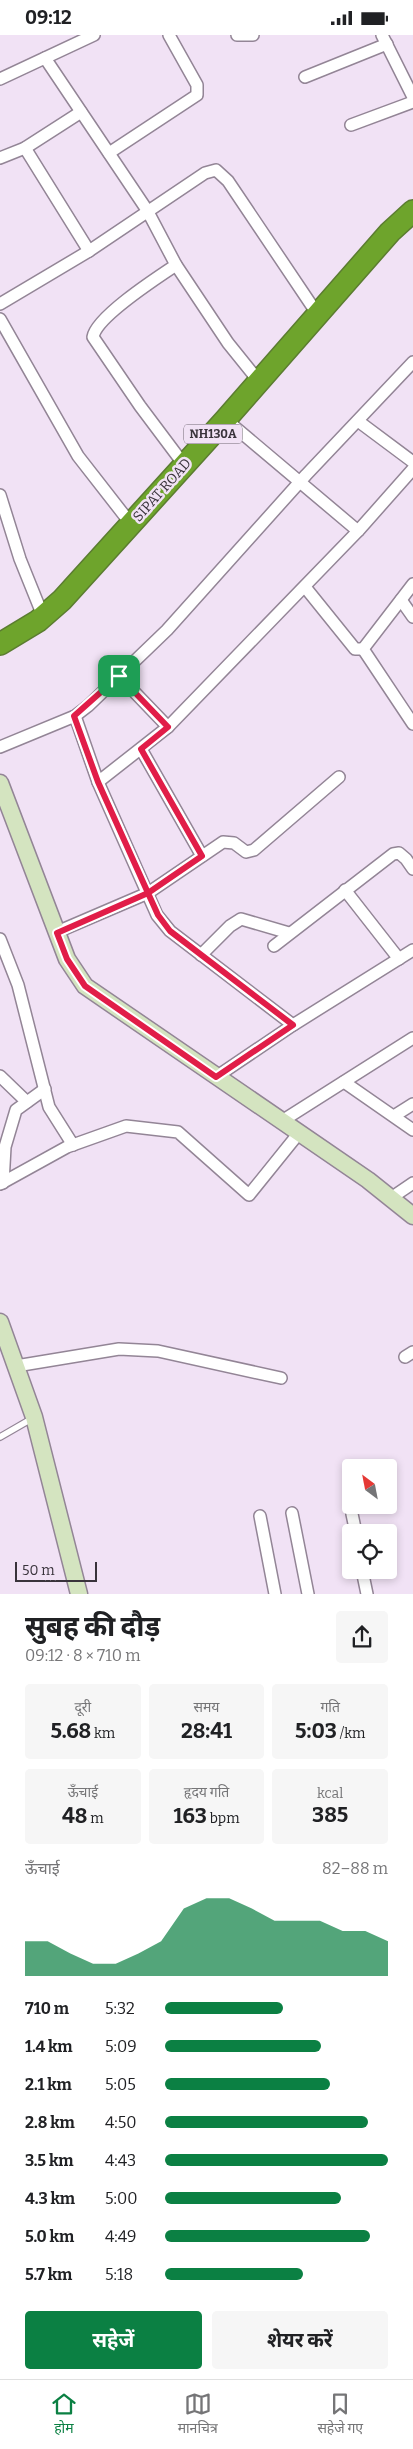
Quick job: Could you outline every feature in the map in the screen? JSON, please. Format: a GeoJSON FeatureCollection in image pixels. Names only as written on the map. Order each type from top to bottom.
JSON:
{"type":"FeatureCollection","features":[{"type":"Feature","properties":{"kind":"highway","name":"SIPAT ROAD"},"geometry":{"type":"LineString","coordinates":[[0,644],[41,611],[124,515],[222,417],[254,374],[312,306],[388,221],[413,200]]}},
{"type":"Feature","properties":{"kind":"highway","name":"SIPAT ROAD"},"geometry":{"type":"LineString","coordinates":[[0,631],[62,600],[222,417],[390,232],[413,211]]}},
{"type":"Feature","properties":{"kind":"street"},"geometry":{"type":"LineString","coordinates":[[1,77],[94,35]]}},
{"type":"Feature","properties":{"kind":"street"},"geometry":{"type":"LineString","coordinates":[[108,153],[197,95],[197,85],[170,35]]}},
{"type":"Feature","properties":{"kind":"street"},"geometry":{"type":"LineString","coordinates":[[238,35],[252,35]]}},
{"type":"Feature","properties":{"kind":"street"},"geometry":{"type":"LineString","coordinates":[[305,77],[385,40],[413,97]]}},
{"type":"Feature","properties":{"kind":"street"},"geometry":{"type":"LineString","coordinates":[[45,58],[147,210],[176,265],[228,343],[254,374]]}},
{"type":"Feature","properties":{"kind":"street"},"geometry":{"type":"LineString","coordinates":[[352,125],[413,102]]}},
{"type":"Feature","properties":{"kind":"street"},"geometry":{"type":"LineString","coordinates":[[0,158],[25,148],[81,112]]}},
{"type":"Feature","properties":{"kind":"street"},"geometry":{"type":"LineString","coordinates":[[25,148],[89,251]]}},
{"type":"Feature","properties":{"kind":"street"},"geometry":{"type":"LineString","coordinates":[[0,304],[89,251],[147,210],[205,173],[216,169],[220,172],[312,306]]}},
{"type":"Feature","properties":{"kind":"street"},"geometry":{"type":"LineString","coordinates":[[176,265],[141,289],[98,325],[92,337],[179,458]]}},
{"type":"Feature","properties":{"kind":"street"},"geometry":{"type":"LineString","coordinates":[[0,319],[78,456],[124,515]]}},
{"type":"Feature","properties":{"kind":"street"},"geometry":{"type":"LineString","coordinates":[[0,747],[74,716],[119,676],[167,630],[413,362]]}},
{"type":"Feature","properties":{"kind":"street"},"geometry":{"type":"LineString","coordinates":[[222,417],[358,531]]}},
{"type":"Feature","properties":{"kind":"street"},"geometry":{"type":"LineString","coordinates":[[358,421],[413,462]]}},
{"type":"Feature","properties":{"kind":"street"},"geometry":{"type":"LineString","coordinates":[[98,782],[168,727],[305,587],[413,469]]}},
{"type":"Feature","properties":{"kind":"street"},"geometry":{"type":"LineString","coordinates":[[0,495],[20,559],[41,611]]}},
{"type":"Feature","properties":{"kind":"street"},"geometry":{"type":"LineString","coordinates":[[363,649],[413,584]]}},
{"type":"Feature","properties":{"kind":"street"},"geometry":{"type":"LineString","coordinates":[[305,587],[355,649],[363,649]]}},
{"type":"Feature","properties":{"kind":"street"},"geometry":{"type":"LineString","coordinates":[[401,600],[413,617]]}},
{"type":"Feature","properties":{"kind":"street"},"geometry":{"type":"LineString","coordinates":[[363,649],[413,724]]}},
{"type":"Feature","properties":{"kind":"street"},"geometry":{"type":"LineString","coordinates":[[119,676],[168,727]]}},
{"type":"Feature","properties":{"kind":"street"},"geometry":{"type":"LineString","coordinates":[[74,716],[98,782],[158,915],[170,931],[293,1025]]}},
{"type":"Feature","properties":{"kind":"street"},"geometry":{"type":"LineString","coordinates":[[141,749],[202,856]]}},
{"type":"Feature","properties":{"kind":"street"},"geometry":{"type":"LineString","coordinates":[[57,933],[148,893],[202,856],[229,841],[246,852],[254,850],[339,777]]}},
{"type":"Feature","properties":{"kind":"street"},"geometry":{"type":"LineString","coordinates":[[0,783],[67,959],[85,986],[282,1121],[391,1198],[413,1216]]}},
{"type":"Feature","properties":{"kind":"street"},"geometry":{"type":"LineString","coordinates":[[274,946],[393,854],[399,853],[403,855],[413,869]]}},
{"type":"Feature","properties":{"kind":"street"},"geometry":{"type":"LineString","coordinates":[[345,890],[399,959]]}},
{"type":"Feature","properties":{"kind":"street"},"geometry":{"type":"LineString","coordinates":[[201,955],[230,926],[241,919],[289,933]]}},
{"type":"Feature","properties":{"kind":"street"},"geometry":{"type":"LineString","coordinates":[[0,939],[18,985],[49,1107],[73,1145]]}},
{"type":"Feature","properties":{"kind":"street"},"geometry":{"type":"LineString","coordinates":[[216,1077],[293,1025],[413,950]]}},
{"type":"Feature","properties":{"kind":"street"},"geometry":{"type":"LineString","coordinates":[[282,1121],[413,1039]]}},
{"type":"Feature","properties":{"kind":"street"},"geometry":{"type":"LineString","coordinates":[[0,1076],[27,1102]]}},
{"type":"Feature","properties":{"kind":"street"},"geometry":{"type":"LineString","coordinates":[[344,1082],[413,1130]]}},
{"type":"Feature","properties":{"kind":"street"},"geometry":{"type":"LineString","coordinates":[[1,1184],[3,1140],[16,1110],[45,1089]]}},
{"type":"Feature","properties":{"kind":"street"},"geometry":{"type":"LineString","coordinates":[[394,1116],[413,1104]]}},
{"type":"Feature","properties":{"kind":"street"},"geometry":{"type":"LineString","coordinates":[[1,1184],[73,1145],[126,1126],[178,1132],[249,1195],[299,1133]]}},
{"type":"Feature","properties":{"kind":"street"},"geometry":{"type":"LineString","coordinates":[[391,1198],[413,1183]]}},
{"type":"Feature","properties":{"kind":"street"},"geometry":{"type":"LineString","coordinates":[[0,1322],[34,1417],[79,1594]]}},
{"type":"Feature","properties":{"kind":"street"},"geometry":{"type":"LineString","coordinates":[[16,1367],[119,1349],[158,1351],[281,1378]]}},
{"type":"Feature","properties":{"kind":"street"},"geometry":{"type":"LineString","coordinates":[[292,1513],[308,1594]]}},
{"type":"Feature","properties":{"kind":"street"},"geometry":{"type":"LineString","coordinates":[[352,1514],[354,1524]]}},
{"type":"Feature","properties":{"kind":"street"},"geometry":{"type":"LineString","coordinates":[[260,1516],[275,1594]]}},
{"type":"Feature","properties":{"kind":"street"},"geometry":{"type":"LineString","coordinates":[[364,1579],[367,1594]]}},
{"type":"Feature","properties":{"kind":"lane"},"geometry":{"type":"LineString","coordinates":[[0,1437],[34,1417]]}},
{"type":"Feature","properties":{"kind":"route"},"geometry":{"type":"LineString","coordinates":[[119,676],[88,706],[74,716],[118,831],[148,893],[57,933],[67,959],[85,986],[216,1077],[293,1025],[268,1003],[238,983],[170,931],[158,915],[148,893],[202,856],[141,749],[168,727],[119,676]]}}]}
